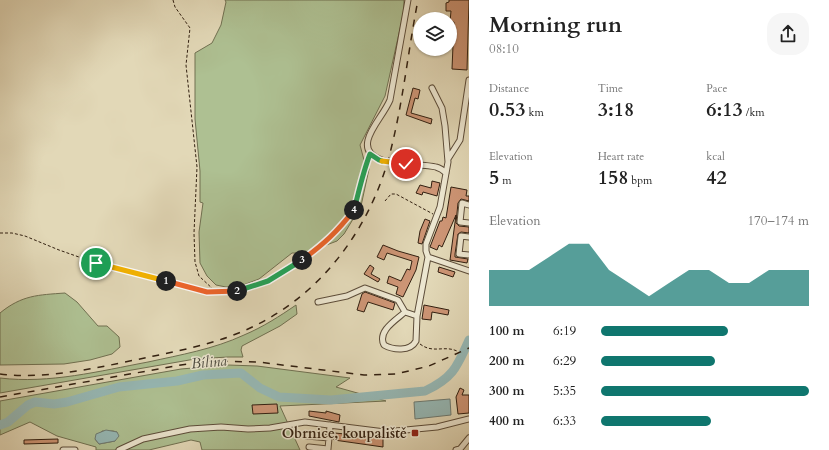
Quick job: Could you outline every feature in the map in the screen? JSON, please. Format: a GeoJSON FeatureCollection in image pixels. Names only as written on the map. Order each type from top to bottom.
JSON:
{"type":"FeatureCollection","features":[{"type":"Feature","properties":{"kind":"street"},"geometry":{"type":"LineString","coordinates":[[408,0],[390,100],[384,113],[369,135],[367,146],[370,154],[379,160],[435,167],[446,173]]}},
{"type":"Feature","properties":{"kind":"street"},"geometry":{"type":"LineString","coordinates":[[448,159],[460,140],[469,80]]}},
{"type":"Feature","properties":{"kind":"street"},"geometry":{"type":"LineString","coordinates":[[405,312],[382,334],[382,341],[386,346],[399,349],[410,347],[416,341],[417,316],[428,257],[426,244],[440,207],[448,159],[442,108],[432,88]]}},
{"type":"Feature","properties":{"kind":"street"},"geometry":{"type":"LineString","coordinates":[[469,204],[462,203],[460,222],[469,223]]}},
{"type":"Feature","properties":{"kind":"street"},"geometry":{"type":"LineString","coordinates":[[469,237],[462,236],[459,254],[469,256]]}},
{"type":"Feature","properties":{"kind":"street"},"geometry":{"type":"LineString","coordinates":[[428,257],[469,270]]}},
{"type":"Feature","properties":{"kind":"street"},"geometry":{"type":"LineString","coordinates":[[318,302],[347,296],[365,288],[398,300],[405,312],[417,316]]}},
{"type":"Feature","properties":{"kind":"street"},"geometry":{"type":"LineString","coordinates":[[119,450],[143,439],[190,429],[221,427],[248,429],[270,428],[305,422],[385,432],[437,427],[468,419]]}},
{"type":"Feature","properties":{"kind":"street"},"geometry":{"type":"LineString","coordinates":[[309,447],[328,449],[330,425]]}},
{"type":"Feature","properties":{"kind":"street"},"geometry":{"type":"LineString","coordinates":[[307,436],[328,438]]}},
{"type":"Feature","properties":{"kind":"street"},"geometry":{"type":"LineString","coordinates":[[456,450],[460,448],[469,438]]}},
{"type":"Feature","properties":{"kind":"street"},"geometry":{"type":"LineString","coordinates":[[63,450],[75,450]]}},
{"type":"Feature","properties":{"kind":"path"},"geometry":{"type":"LineString","coordinates":[[173,0],[175,7],[190,28],[186,65],[197,167],[194,233],[195,262],[199,276],[215,292]]}},
{"type":"Feature","properties":{"kind":"path"},"geometry":{"type":"LineString","coordinates":[[0,233],[12,233],[25,236],[96,263],[207,292],[235,291],[268,281],[294,266],[328,240],[342,226],[354,210],[362,182],[363,171],[370,154]]}},
{"type":"Feature","properties":{"kind":"path"},"geometry":{"type":"LineString","coordinates":[[385,201],[391,194],[396,194],[437,216]]}},
{"type":"Feature","properties":{"kind":"path"},"geometry":{"type":"LineString","coordinates":[[416,341],[428,349],[450,347],[457,351]]}},
{"type":"Feature","properties":{"kind":"green space"},"geometry":{"type":"Polygon","coordinates":[[[225,0],[404,0],[404,11],[385,96],[360,145],[364,160],[369,169],[361,206],[344,234],[337,241],[305,253],[292,253],[259,279],[238,287],[216,285],[207,276],[200,263],[199,232],[203,203],[200,202],[200,171],[195,119],[195,53],[212,43],[221,25],[226,2],[225,0]]]}},
{"type":"Feature","properties":{"kind":"green space"},"geometry":{"type":"Polygon","coordinates":[[[65,293],[77,302],[98,326],[107,326],[119,337],[120,347],[112,354],[90,360],[64,364],[0,365],[0,313],[23,299],[38,295],[65,293]]]}},
{"type":"Feature","properties":{"kind":"green space"},"geometry":{"type":"Polygon","coordinates":[[[296,305],[297,314],[280,326],[242,346],[241,350],[243,357],[195,359],[0,393],[0,378],[37,379],[74,376],[148,362],[209,348],[251,332],[296,305]]]}},
{"type":"Feature","properties":{"kind":"green space"},"geometry":{"type":"Polygon","coordinates":[[[228,365],[257,366],[350,378],[336,387],[386,401],[280,406],[300,450],[202,450],[200,442],[191,440],[149,450],[96,450],[96,447],[57,436],[30,422],[0,435],[0,401],[181,369],[228,365]],[[102,431],[95,439],[99,444],[115,441],[117,432],[102,431]]]}},
{"type":"Feature","properties":{"kind":"water"},"geometry":{"type":"Polygon","coordinates":[[[450,399],[451,415],[415,419],[414,402],[450,399]]]}},
{"type":"Feature","properties":{"kind":"water"},"geometry":{"type":"Polygon","coordinates":[[[106,430],[117,432],[119,436],[115,441],[99,444],[95,439],[96,434],[106,430]]]}},
{"type":"Feature","properties":{"kind":"building"},"geometry":{"type":"Polygon","coordinates":[[[449,0],[469,0],[467,70],[452,69],[453,56],[457,56],[457,12],[446,11],[446,3],[449,2],[449,0]]]}},
{"type":"Feature","properties":{"kind":"building"},"geometry":{"type":"Polygon","coordinates":[[[413,88],[420,90],[418,99],[415,98],[411,113],[432,119],[431,124],[406,115],[413,88]]]}},
{"type":"Feature","properties":{"kind":"building"},"geometry":{"type":"Polygon","coordinates":[[[432,181],[440,183],[437,196],[423,192],[422,195],[416,193],[420,185],[431,188],[432,181]]]}},
{"type":"Feature","properties":{"kind":"building"},"geometry":{"type":"Polygon","coordinates":[[[451,187],[467,190],[466,196],[469,196],[469,201],[461,199],[458,203],[456,223],[459,226],[469,227],[469,233],[461,232],[458,234],[455,254],[455,257],[468,259],[467,263],[450,260],[456,215],[442,247],[439,245],[437,250],[430,247],[440,221],[442,221],[443,217],[446,218],[451,187]]]}},
{"type":"Feature","properties":{"kind":"building"},"geometry":{"type":"Polygon","coordinates":[[[425,219],[430,221],[422,244],[418,243],[420,231],[425,219]]]}},
{"type":"Feature","properties":{"kind":"building"},"geometry":{"type":"Polygon","coordinates":[[[383,245],[419,257],[416,270],[403,297],[396,294],[398,287],[387,283],[389,276],[401,281],[407,269],[410,270],[412,261],[387,253],[384,260],[377,257],[383,245]]]}},
{"type":"Feature","properties":{"kind":"building"},"geometry":{"type":"Polygon","coordinates":[[[370,265],[374,268],[371,274],[380,279],[378,282],[364,274],[370,265]]]}},
{"type":"Feature","properties":{"kind":"building"},"geometry":{"type":"Polygon","coordinates":[[[439,267],[455,272],[453,277],[438,272],[439,267]]]}},
{"type":"Feature","properties":{"kind":"building"},"geometry":{"type":"Polygon","coordinates":[[[365,292],[395,303],[393,310],[368,302],[364,312],[357,310],[362,294],[365,292]]]}},
{"type":"Feature","properties":{"kind":"building"},"geometry":{"type":"Polygon","coordinates":[[[424,305],[449,310],[448,315],[432,312],[431,320],[422,319],[424,305]]]}},
{"type":"Feature","properties":{"kind":"building"},"geometry":{"type":"Polygon","coordinates":[[[460,388],[464,390],[462,395],[469,395],[469,413],[458,414],[456,397],[460,388]]]}},
{"type":"Feature","properties":{"kind":"building"},"geometry":{"type":"Polygon","coordinates":[[[277,404],[278,413],[253,414],[252,405],[277,404]]]}},
{"type":"Feature","properties":{"kind":"building"},"geometry":{"type":"Polygon","coordinates":[[[309,411],[326,413],[326,411],[340,415],[339,422],[309,416],[309,411]]]}},
{"type":"Feature","properties":{"kind":"building"},"geometry":{"type":"Polygon","coordinates":[[[335,433],[383,438],[383,447],[334,440],[335,433]]]}},
{"type":"Feature","properties":{"kind":"building"},"geometry":{"type":"Polygon","coordinates":[[[58,439],[58,443],[24,444],[24,440],[58,439]]]}},
{"type":"Feature","properties":{"kind":"waterway","name":"Bílina"},"geometry":{"type":"LineString","coordinates":[[0,425],[8,422],[28,405],[35,402],[54,404],[67,402],[119,387],[177,381],[203,375],[241,373],[260,388],[279,397],[331,400],[425,391],[442,381],[453,371],[469,340]]}},
{"type":"Feature","properties":{"kind":"railway"},"geometry":{"type":"LineString","coordinates":[[0,374],[57,374],[116,364],[187,349],[241,332],[268,319],[294,302],[316,282],[336,260],[354,236],[369,210],[381,182],[395,134],[418,0]]}},
{"type":"Feature","properties":{"kind":"railway"},"geometry":{"type":"LineString","coordinates":[[0,397],[181,365],[212,361],[258,362],[364,375],[396,374],[429,366],[469,348]]}},
{"type":"Feature","properties":{"kind":"place","name":"Obrnice, koupaliště"},"geometry":{"type":"Point","coordinates":[415,433]}},
{"type":"Feature","properties":{"kind":"route"},"geometry":{"type":"LineString","coordinates":[[96,263],[207,292],[235,291],[250,288],[268,281],[294,266],[328,240],[342,226],[354,210],[362,182],[363,171],[370,154],[379,160],[406,164]]}}]}
